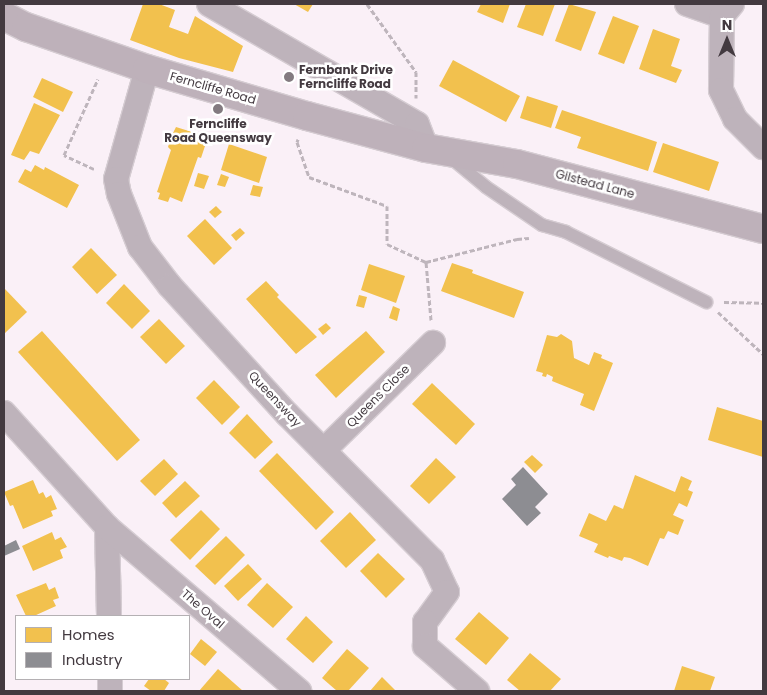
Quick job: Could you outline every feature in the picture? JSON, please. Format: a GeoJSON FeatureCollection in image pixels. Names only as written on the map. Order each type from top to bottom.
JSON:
{"type":"FeatureCollection","features":[{"type":"Feature","properties":{"kind":"street"},"geometry":{"type":"LineString","coordinates":[[209,4],[428,141]]}},
{"type":"Feature","properties":{"kind":"street"},"geometry":{"type":"LineString","coordinates":[[687,4],[727,10],[721,90],[735,119],[763,147]]}},
{"type":"Feature","properties":{"kind":"street","name":"Ferncliffe Road"},"geometry":{"type":"LineString","coordinates":[[4,16],[109,56],[307,116],[428,141]]}},
{"type":"Feature","properties":{"kind":"street"},"geometry":{"type":"LineString","coordinates":[[116,179],[147,68]]}},
{"type":"Feature","properties":{"kind":"street","name":"Gilstead Lane"},"geometry":{"type":"LineString","coordinates":[[428,141],[763,228]]}},
{"type":"Feature","properties":{"kind":"street","name":"Queensway"},"geometry":{"type":"LineString","coordinates":[[116,179],[119,194],[140,247],[170,286],[287,414],[432,560],[447,592],[425,622],[425,646],[477,691]]}},
{"type":"Feature","properties":{"kind":"street","name":"Queens Close"},"geometry":{"type":"LineString","coordinates":[[324,450],[433,343]]}},
{"type":"Feature","properties":{"kind":"street","name":"The Oval"},"geometry":{"type":"LineString","coordinates":[[4,413],[107,527],[299,691]]}},
{"type":"Feature","properties":{"kind":"street"},"geometry":{"type":"LineString","coordinates":[[107,527],[109,615]]}},
{"type":"Feature","properties":{"kind":"lane"},"geometry":{"type":"LineString","coordinates":[[428,141],[486,187],[542,225],[566,232],[706,302]]}},
{"type":"Feature","properties":{"kind":"path"},"geometry":{"type":"LineString","coordinates":[[367,4],[416,72],[428,141]]}},
{"type":"Feature","properties":{"kind":"path"},"geometry":{"type":"LineString","coordinates":[[109,56],[64,155],[116,179]]}},
{"type":"Feature","properties":{"kind":"path"},"geometry":{"type":"LineString","coordinates":[[307,116],[297,142],[309,177],[387,206],[387,244],[426,262],[518,239],[546,238],[552,228]]}},
{"type":"Feature","properties":{"kind":"path"},"geometry":{"type":"LineString","coordinates":[[426,262],[433,343]]}},
{"type":"Feature","properties":{"kind":"path"},"geometry":{"type":"LineString","coordinates":[[706,302],[763,303]]}},
{"type":"Feature","properties":{"kind":"path"},"geometry":{"type":"LineString","coordinates":[[706,302],[763,354]]}},
{"type":"Feature","properties":{"kind":"building: Homes"},"geometry":{"type":"Polygon","coordinates":[[[143,4],[159,4],[175,10],[169,27],[188,34],[195,16],[243,46],[233,72],[179,58],[130,40],[143,4]]]}},
{"type":"Feature","properties":{"kind":"building: Homes"},"geometry":{"type":"Polygon","coordinates":[[[294,4],[313,4],[308,12],[294,4]]]}},
{"type":"Feature","properties":{"kind":"building: Homes"},"geometry":{"type":"Polygon","coordinates":[[[481,4],[510,4],[503,23],[477,12],[481,4]]]}},
{"type":"Feature","properties":{"kind":"building: Homes"},"geometry":{"type":"Polygon","coordinates":[[[526,4],[555,4],[543,36],[517,27],[526,4]]]}},
{"type":"Feature","properties":{"kind":"building: Homes"},"geometry":{"type":"Polygon","coordinates":[[[569,4],[596,12],[581,51],[555,41],[569,4]]]}},
{"type":"Feature","properties":{"kind":"building: Homes"},"geometry":{"type":"Polygon","coordinates":[[[613,16],[639,26],[624,64],[598,54],[613,16]]]}},
{"type":"Feature","properties":{"kind":"building: Homes"},"geometry":{"type":"Polygon","coordinates":[[[653,29],[680,39],[671,66],[682,70],[676,83],[639,69],[653,29]]]}},
{"type":"Feature","properties":{"kind":"building: Homes"},"geometry":{"type":"Polygon","coordinates":[[[453,60],[520,96],[506,122],[439,86],[453,60]]]}},
{"type":"Feature","properties":{"kind":"building: Homes"},"geometry":{"type":"Polygon","coordinates":[[[42,78],[73,92],[63,112],[33,97],[42,78]]]}},
{"type":"Feature","properties":{"kind":"building: Homes"},"geometry":{"type":"Polygon","coordinates":[[[527,96],[558,106],[551,128],[520,118],[527,96]]]}},
{"type":"Feature","properties":{"kind":"building: Homes"},"geometry":{"type":"Polygon","coordinates":[[[34,103],[60,115],[39,154],[30,151],[24,160],[11,155],[34,103]]]}},
{"type":"Feature","properties":{"kind":"building: Homes"},"geometry":{"type":"Polygon","coordinates":[[[562,110],[657,142],[648,171],[577,148],[581,137],[555,128],[562,110]]]}},
{"type":"Feature","properties":{"kind":"building: Homes"},"geometry":{"type":"Polygon","coordinates":[[[176,127],[208,137],[201,158],[198,157],[182,202],[170,197],[168,202],[158,199],[160,193],[157,192],[171,150],[168,147],[176,127]]]}},
{"type":"Feature","properties":{"kind":"building: Homes"},"geometry":{"type":"Polygon","coordinates":[[[663,143],[719,162],[709,191],[653,172],[663,143]]]}},
{"type":"Feature","properties":{"kind":"building: Homes"},"geometry":{"type":"Polygon","coordinates":[[[229,144],[267,157],[259,183],[221,170],[229,144]]]}},
{"type":"Feature","properties":{"kind":"building: Homes"},"geometry":{"type":"Polygon","coordinates":[[[35,165],[44,170],[45,167],[79,185],[67,208],[18,182],[25,169],[31,172],[35,165]]]}},
{"type":"Feature","properties":{"kind":"building: Homes"},"geometry":{"type":"Polygon","coordinates":[[[198,173],[209,176],[204,189],[194,186],[198,173]]]}},
{"type":"Feature","properties":{"kind":"building: Homes"},"geometry":{"type":"Polygon","coordinates":[[[221,174],[229,177],[225,187],[217,185],[221,174]]]}},
{"type":"Feature","properties":{"kind":"building: Homes"},"geometry":{"type":"Polygon","coordinates":[[[253,185],[263,187],[260,197],[250,195],[253,185]]]}},
{"type":"Feature","properties":{"kind":"building: Homes"},"geometry":{"type":"Polygon","coordinates":[[[216,206],[222,212],[215,218],[209,212],[216,206]]]}},
{"type":"Feature","properties":{"kind":"building: Homes"},"geometry":{"type":"Polygon","coordinates":[[[205,219],[232,248],[214,265],[187,236],[205,219]]]}},
{"type":"Feature","properties":{"kind":"building: Homes"},"geometry":{"type":"Polygon","coordinates":[[[240,228],[245,233],[236,241],[231,235],[240,228]]]}},
{"type":"Feature","properties":{"kind":"building: Homes"},"geometry":{"type":"Polygon","coordinates":[[[91,248],[117,275],[97,294],[72,267],[91,248]]]}},
{"type":"Feature","properties":{"kind":"building: Homes"},"geometry":{"type":"Polygon","coordinates":[[[452,263],[473,270],[472,273],[524,292],[514,318],[441,291],[452,263]]]}},
{"type":"Feature","properties":{"kind":"building: Homes"},"geometry":{"type":"Polygon","coordinates":[[[369,264],[405,276],[396,303],[361,290],[369,264]]]}},
{"type":"Feature","properties":{"kind":"building: Homes"},"geometry":{"type":"Polygon","coordinates":[[[266,281],[279,295],[277,297],[317,337],[296,354],[246,299],[266,281]]]}},
{"type":"Feature","properties":{"kind":"building: Homes"},"geometry":{"type":"Polygon","coordinates":[[[124,284],[150,311],[132,329],[106,303],[124,284]]]}},
{"type":"Feature","properties":{"kind":"building: Homes"},"geometry":{"type":"Polygon","coordinates":[[[4,288],[27,312],[4,334],[4,288]]]}},
{"type":"Feature","properties":{"kind":"building: Homes"},"geometry":{"type":"Polygon","coordinates":[[[359,295],[367,297],[364,308],[356,306],[359,295]]]}},
{"type":"Feature","properties":{"kind":"building: Homes"},"geometry":{"type":"Polygon","coordinates":[[[393,306],[400,309],[397,321],[389,318],[393,306]]]}},
{"type":"Feature","properties":{"kind":"building: Homes"},"geometry":{"type":"Polygon","coordinates":[[[159,319],[185,346],[166,364],[140,337],[159,319]]]}},
{"type":"Feature","properties":{"kind":"building: Homes"},"geometry":{"type":"Polygon","coordinates":[[[326,323],[331,328],[323,335],[318,329],[326,323]]]}},
{"type":"Feature","properties":{"kind":"building: Homes"},"geometry":{"type":"Polygon","coordinates":[[[42,331],[140,440],[117,461],[18,352],[42,331]]]}},
{"type":"Feature","properties":{"kind":"building: Homes"},"geometry":{"type":"Polygon","coordinates":[[[366,331],[385,352],[336,398],[315,375],[366,331]]]}},
{"type":"Feature","properties":{"kind":"building: Homes"},"geometry":{"type":"Polygon","coordinates":[[[561,334],[572,341],[574,358],[589,365],[594,352],[602,355],[601,358],[613,363],[594,411],[580,405],[584,394],[552,381],[553,377],[547,374],[546,377],[542,376],[543,373],[536,371],[547,335],[557,337],[561,334]]]}},
{"type":"Feature","properties":{"kind":"building: Homes"},"geometry":{"type":"Polygon","coordinates":[[[214,380],[240,407],[222,425],[196,398],[214,380]]]}},
{"type":"Feature","properties":{"kind":"building: Homes"},"geometry":{"type":"Polygon","coordinates":[[[432,383],[475,424],[456,445],[412,404],[432,383]]]}},
{"type":"Feature","properties":{"kind":"building: Homes"},"geometry":{"type":"Polygon","coordinates":[[[717,407],[763,421],[763,457],[708,440],[717,407]]]}},
{"type":"Feature","properties":{"kind":"building: Homes"},"geometry":{"type":"Polygon","coordinates":[[[247,414],[273,442],[255,459],[229,433],[247,414]]]}},
{"type":"Feature","properties":{"kind":"building: Homes"},"geometry":{"type":"Polygon","coordinates":[[[277,453],[334,512],[316,530],[259,471],[277,453]]]}},
{"type":"Feature","properties":{"kind":"building: Homes"},"geometry":{"type":"Polygon","coordinates":[[[532,455],[543,465],[535,473],[524,462],[532,455]]]}},
{"type":"Feature","properties":{"kind":"building: Homes"},"geometry":{"type":"Polygon","coordinates":[[[436,458],[456,477],[429,504],[410,486],[436,458]]]}},
{"type":"Feature","properties":{"kind":"building: Homes"},"geometry":{"type":"Polygon","coordinates":[[[164,459],[178,474],[155,496],[140,481],[164,459]]]}},
{"type":"Feature","properties":{"kind":"building: Homes"},"geometry":{"type":"Polygon","coordinates":[[[635,475],[675,492],[681,476],[692,481],[688,490],[693,492],[687,507],[679,503],[673,515],[684,520],[678,535],[668,531],[664,539],[660,538],[648,566],[630,558],[624,557],[622,561],[594,552],[598,544],[579,536],[589,513],[606,521],[614,505],[623,509],[635,475]]]}},
{"type":"Feature","properties":{"kind":"building: Homes"},"geometry":{"type":"Polygon","coordinates":[[[33,480],[39,494],[43,492],[46,498],[51,495],[57,509],[51,511],[53,516],[23,529],[13,505],[10,506],[4,492],[33,480]]]}},
{"type":"Feature","properties":{"kind":"building: Homes"},"geometry":{"type":"Polygon","coordinates":[[[185,481],[200,496],[176,518],[162,503],[185,481]]]}},
{"type":"Feature","properties":{"kind":"building: Homes"},"geometry":{"type":"Polygon","coordinates":[[[201,510],[220,529],[190,560],[170,540],[201,510]]]}},
{"type":"Feature","properties":{"kind":"building: Homes"},"geometry":{"type":"Polygon","coordinates":[[[350,512],[376,540],[346,568],[320,541],[350,512]]]}},
{"type":"Feature","properties":{"kind":"building: Homes"},"geometry":{"type":"Polygon","coordinates":[[[52,532],[55,540],[61,537],[67,547],[60,550],[63,558],[33,571],[22,546],[52,532]]]}},
{"type":"Feature","properties":{"kind":"building: Homes"},"geometry":{"type":"Polygon","coordinates":[[[226,536],[245,555],[215,585],[195,566],[226,536]]]}},
{"type":"Feature","properties":{"kind":"building: Homes"},"geometry":{"type":"Polygon","coordinates":[[[378,553],[405,579],[386,598],[360,571],[378,553]]]}},
{"type":"Feature","properties":{"kind":"building: Homes"},"geometry":{"type":"Polygon","coordinates":[[[248,564],[262,579],[238,601],[224,586],[248,564]]]}},
{"type":"Feature","properties":{"kind":"building: Homes"},"geometry":{"type":"Polygon","coordinates":[[[46,583],[49,590],[55,587],[59,598],[53,600],[56,606],[36,615],[26,615],[16,595],[46,583]]]}},
{"type":"Feature","properties":{"kind":"building: Homes"},"geometry":{"type":"Polygon","coordinates":[[[267,583],[293,607],[273,628],[247,605],[267,583]]]}},
{"type":"Feature","properties":{"kind":"building: Homes"},"geometry":{"type":"Polygon","coordinates":[[[479,612],[509,638],[486,665],[455,639],[479,612]]]}},
{"type":"Feature","properties":{"kind":"building: Homes"},"geometry":{"type":"Polygon","coordinates":[[[306,616],[333,642],[313,663],[286,639],[306,616]]]}},
{"type":"Feature","properties":{"kind":"building: Homes"},"geometry":{"type":"Polygon","coordinates":[[[201,639],[217,652],[205,666],[190,654],[201,639]]]}},
{"type":"Feature","properties":{"kind":"building: Homes"},"geometry":{"type":"Polygon","coordinates":[[[347,649],[369,668],[348,691],[337,691],[322,678],[347,649]]]}},
{"type":"Feature","properties":{"kind":"building: Homes"},"geometry":{"type":"Polygon","coordinates":[[[530,653],[561,679],[550,691],[520,691],[507,680],[530,653]]]}},
{"type":"Feature","properties":{"kind":"building: Homes"},"geometry":{"type":"Polygon","coordinates":[[[682,666],[715,677],[710,691],[674,691],[682,666]]]}},
{"type":"Feature","properties":{"kind":"building: Homes"},"geometry":{"type":"Polygon","coordinates":[[[218,669],[243,691],[199,691],[218,669]]]}},
{"type":"Feature","properties":{"kind":"building: Homes"},"geometry":{"type":"Polygon","coordinates":[[[382,677],[396,691],[370,691],[382,677]]]}},
{"type":"Feature","properties":{"kind":"building: Homes"},"geometry":{"type":"Polygon","coordinates":[[[148,680],[165,680],[169,683],[164,691],[151,691],[144,686],[148,680]]]}},
{"type":"Feature","properties":{"kind":"building: Industry"},"geometry":{"type":"Polygon","coordinates":[[[523,467],[548,494],[535,507],[541,513],[527,526],[502,499],[516,485],[511,479],[523,467]]]}},
{"type":"Feature","properties":{"kind":"building: Industry"},"geometry":{"type":"Polygon","coordinates":[[[16,540],[20,549],[4,556],[4,546],[16,540]]]}},
{"type":"Feature","properties":{"kind":"place","name":"Fernbank Drive Ferncliffe Road"},"geometry":{"type":"Point","coordinates":[289,77]}},
{"type":"Feature","properties":{"kind":"place","name":"Ferncliffe Road Queensway"},"geometry":{"type":"Point","coordinates":[218,109]}}]}
